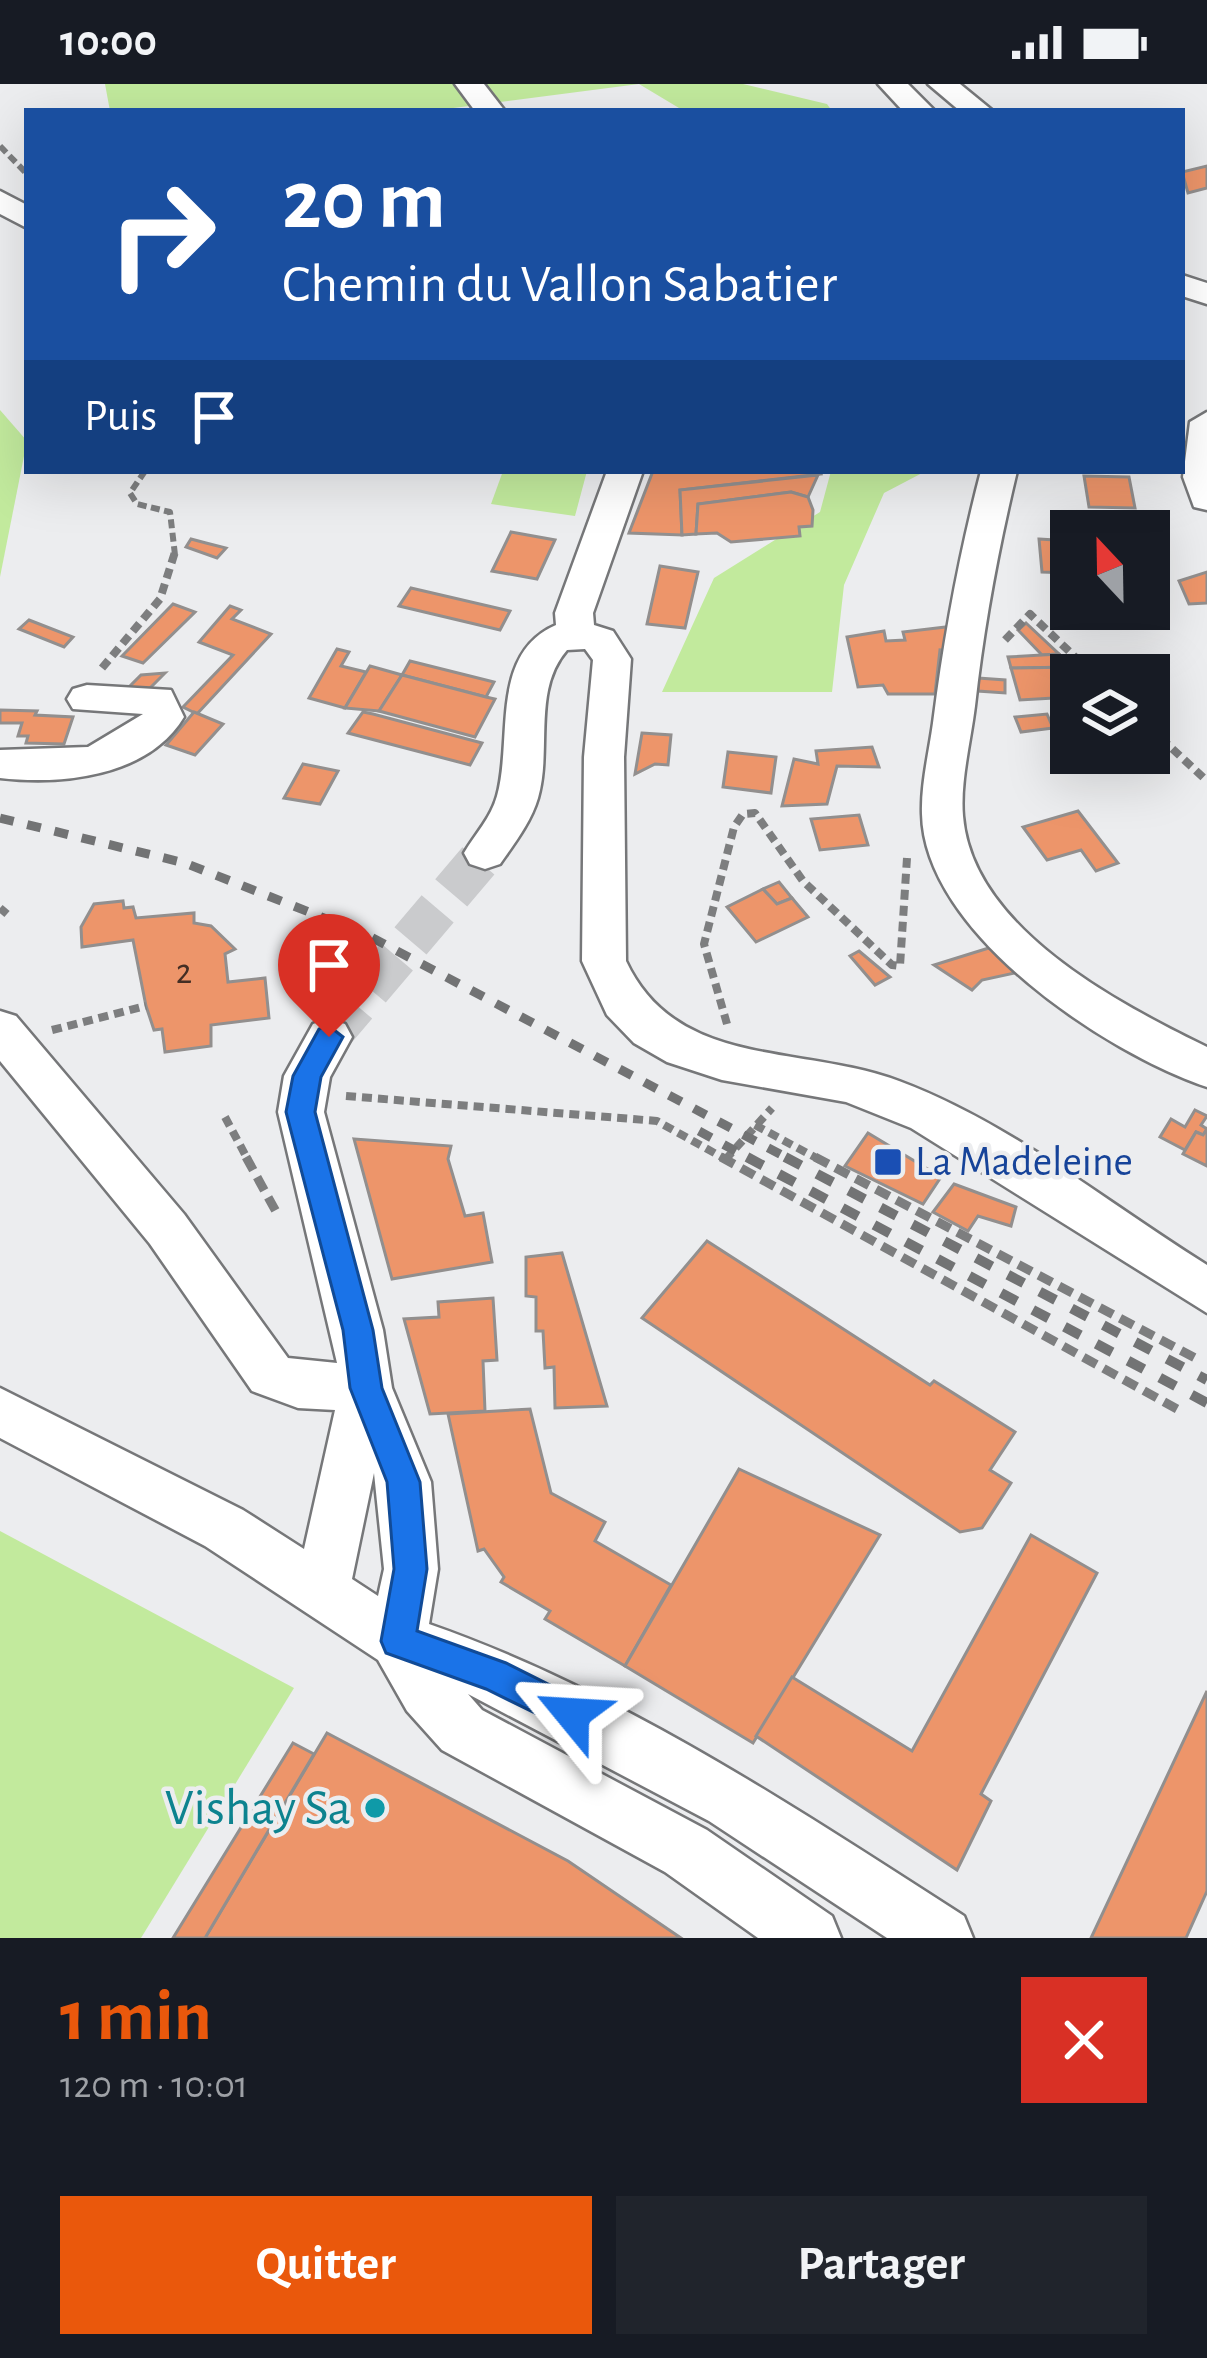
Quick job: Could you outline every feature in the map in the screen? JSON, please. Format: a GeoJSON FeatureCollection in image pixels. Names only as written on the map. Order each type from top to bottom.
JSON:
{"type":"FeatureCollection","features":[{"type":"Feature","properties":{"kind":"street"},"geometry":{"type":"LineString","coordinates":[[469,84],[488,108]]}},
{"type":"Feature","properties":{"kind":"street"},"geometry":{"type":"LineString","coordinates":[[892,84],[917,108]]}},
{"type":"Feature","properties":{"kind":"street"},"geometry":{"type":"LineString","coordinates":[[942,84],[974,108]]}},
{"type":"Feature","properties":{"kind":"street"},"geometry":{"type":"LineString","coordinates":[[1207,422],[1201,478],[1207,499]]}},
{"type":"Feature","properties":{"kind":"street"},"geometry":{"type":"LineString","coordinates":[[574,632],[574,613],[624,474]]}},
{"type":"Feature","properties":{"kind":"street"},"geometry":{"type":"LineString","coordinates":[[998,474],[968,602],[942,815],[957,874],[1011,943],[1082,1001],[1207,1068]]}},
{"type":"Feature","properties":{"kind":"street"},"geometry":{"type":"LineString","coordinates":[[485,853],[517,802],[533,664],[549,642],[574,632],[599,640],[612,659],[604,757],[602,932],[608,975],[628,1012],[647,1031],[692,1054],[739,1067],[861,1086],[929,1114],[1029,1171],[1117,1236],[1207,1291]]}},
{"type":"Feature","properties":{"kind":"street"},"geometry":{"type":"LineString","coordinates":[[0,764],[43,770],[79,763],[145,740],[164,718],[158,700],[87,699]]}},
{"type":"Feature","properties":{"kind":"street"},"geometry":{"type":"LineString","coordinates":[[0,1029],[167,1229],[270,1375],[298,1385],[366,1388]]}},
{"type":"Feature","properties":{"kind":"street"},"geometry":{"type":"LineString","coordinates":[[329,1037],[302,1091],[301,1112],[358,1330],[366,1388],[404,1482],[411,1569],[398,1641],[428,1691],[462,1730],[686,1850],[810,1938]]}},
{"type":"Feature","properties":{"kind":"street"},"geometry":{"type":"LineString","coordinates":[[321,1594],[366,1388]]}},
{"type":"Feature","properties":{"kind":"street"},"geometry":{"type":"LineString","coordinates":[[0,1412],[224,1528],[398,1641],[494,1675],[730,1799],[942,1938]]}},
{"type":"Feature","properties":{"kind":"path"},"geometry":{"type":"LineString","coordinates":[[0,146],[24,171]]}},
{"type":"Feature","properties":{"kind":"path"},"geometry":{"type":"LineString","coordinates":[[87,699],[97,673],[159,611],[168,592],[176,530],[170,512],[136,504],[130,493],[143,474]]}},
{"type":"Feature","properties":{"kind":"path"},"geometry":{"type":"LineString","coordinates":[[968,602],[980,610],[986,648],[998,647],[1030,614],[1072,654]]}},
{"type":"Feature","properties":{"kind":"path"},"geometry":{"type":"LineString","coordinates":[[1170,747],[1207,781]]}},
{"type":"Feature","properties":{"kind":"path"},"geometry":{"type":"LineString","coordinates":[[739,1067],[704,944],[734,827],[743,814],[755,813],[803,880],[892,965],[900,966],[908,845]]}},
{"type":"Feature","properties":{"kind":"path"},"geometry":{"type":"LineString","coordinates":[[63,1027],[146,1006]]}},
{"type":"Feature","properties":{"kind":"path"},"geometry":{"type":"LineString","coordinates":[[302,1091],[657,1120],[1178,1409]]}},
{"type":"Feature","properties":{"kind":"path"},"geometry":{"type":"LineString","coordinates":[[225,1117],[289,1236]]}},
{"type":"Feature","properties":{"kind":"path"},"geometry":{"type":"LineString","coordinates":[[725,1160],[755,1125],[1199,1360]]}},
{"type":"Feature","properties":{"kind":"green space"},"geometry":{"type":"Polygon","coordinates":[[[105,84],[639,84],[453,108],[109,108],[105,84]]]}},
{"type":"Feature","properties":{"kind":"green space"},"geometry":{"type":"Polygon","coordinates":[[[639,84],[743,84],[830,108],[679,108],[639,84]]]}},
{"type":"Feature","properties":{"kind":"green space"},"geometry":{"type":"Polygon","coordinates":[[[0,410],[24,438],[24,456],[0,577],[0,410]]]}},
{"type":"Feature","properties":{"kind":"green space"},"geometry":{"type":"Polygon","coordinates":[[[502,474],[586,474],[575,516],[491,504],[502,474]]]}},
{"type":"Feature","properties":{"kind":"green space"},"geometry":{"type":"Polygon","coordinates":[[[830,474],[920,474],[884,493],[844,585],[832,692],[662,692],[714,578],[820,512],[830,474]]]}},
{"type":"Feature","properties":{"kind":"green space"},"geometry":{"type":"Polygon","coordinates":[[[0,1531],[294,1688],[141,1938],[0,1938],[0,1531]]]}},
{"type":"Feature","properties":{"kind":"building"},"geometry":{"type":"Polygon","coordinates":[[[1207,166],[1207,188],[1188,193],[1185,171],[1207,166]]]}},
{"type":"Feature","properties":{"kind":"building"},"geometry":{"type":"Polygon","coordinates":[[[652,474],[821,474],[680,490],[682,535],[629,533],[652,474]]]}},
{"type":"Feature","properties":{"kind":"building"},"geometry":{"type":"Polygon","coordinates":[[[818,475],[808,497],[791,492],[698,504],[696,534],[682,535],[680,490],[818,475]]]}},
{"type":"Feature","properties":{"kind":"building"},"geometry":{"type":"Polygon","coordinates":[[[1084,476],[1129,477],[1135,508],[1089,507],[1084,476]]]}},
{"type":"Feature","properties":{"kind":"building"},"geometry":{"type":"Polygon","coordinates":[[[791,492],[808,497],[813,510],[812,526],[799,527],[800,536],[731,542],[717,533],[696,534],[698,504],[791,492]]]}},
{"type":"Feature","properties":{"kind":"building"},"geometry":{"type":"Polygon","coordinates":[[[511,532],[555,540],[537,579],[492,571],[511,532]]]}},
{"type":"Feature","properties":{"kind":"building"},"geometry":{"type":"Polygon","coordinates":[[[191,539],[226,548],[217,558],[186,547],[191,539]]]}},
{"type":"Feature","properties":{"kind":"building"},"geometry":{"type":"Polygon","coordinates":[[[1039,539],[1050,540],[1050,572],[1042,572],[1039,539]]]}},
{"type":"Feature","properties":{"kind":"building"},"geometry":{"type":"Polygon","coordinates":[[[660,566],[698,572],[685,628],[647,624],[660,566]]]}},
{"type":"Feature","properties":{"kind":"building"},"geometry":{"type":"Polygon","coordinates":[[[1207,572],[1207,603],[1189,604],[1179,581],[1207,572]]]}},
{"type":"Feature","properties":{"kind":"building"},"geometry":{"type":"Polygon","coordinates":[[[411,588],[510,611],[500,630],[399,606],[411,588]]]}},
{"type":"Feature","properties":{"kind":"building"},"geometry":{"type":"Polygon","coordinates":[[[173,604],[195,612],[143,663],[122,656],[173,604]]]}},
{"type":"Feature","properties":{"kind":"building"},"geometry":{"type":"Polygon","coordinates":[[[230,606],[241,610],[232,619],[271,634],[197,714],[183,707],[233,655],[199,642],[230,606]]]}},
{"type":"Feature","properties":{"kind":"building"},"geometry":{"type":"Polygon","coordinates":[[[29,620],[73,637],[64,647],[19,629],[29,620]]]}},
{"type":"Feature","properties":{"kind":"building"},"geometry":{"type":"Polygon","coordinates":[[[1026,623],[1059,654],[1042,655],[1018,630],[1026,623]]]}},
{"type":"Feature","properties":{"kind":"building"},"geometry":{"type":"Polygon","coordinates":[[[954,626],[951,651],[940,650],[935,694],[888,694],[883,685],[858,687],[847,637],[884,631],[886,641],[905,640],[903,632],[954,626]]]}},
{"type":"Feature","properties":{"kind":"building"},"geometry":{"type":"Polygon","coordinates":[[[337,649],[349,652],[341,666],[366,672],[345,708],[309,698],[337,649]]]}},
{"type":"Feature","properties":{"kind":"building"},"geometry":{"type":"Polygon","coordinates":[[[1050,655],[1050,667],[1011,668],[1008,657],[1050,655]]]}},
{"type":"Feature","properties":{"kind":"building"},"geometry":{"type":"Polygon","coordinates":[[[410,661],[494,682],[486,697],[402,675],[410,661]]]}},
{"type":"Feature","properties":{"kind":"building"},"geometry":{"type":"Polygon","coordinates":[[[370,666],[402,675],[379,711],[345,708],[370,666]]]}},
{"type":"Feature","properties":{"kind":"building"},"geometry":{"type":"Polygon","coordinates":[[[1050,667],[1050,698],[1020,700],[1011,668],[1050,667]]]}},
{"type":"Feature","properties":{"kind":"building"},"geometry":{"type":"Polygon","coordinates":[[[165,673],[148,690],[123,693],[141,675],[165,673]]]}},
{"type":"Feature","properties":{"kind":"building"},"geometry":{"type":"Polygon","coordinates":[[[402,675],[495,699],[475,737],[379,711],[402,675]]]}},
{"type":"Feature","properties":{"kind":"building"},"geometry":{"type":"Polygon","coordinates":[[[978,678],[1005,680],[1005,693],[978,691],[978,678]]]}},
{"type":"Feature","properties":{"kind":"building"},"geometry":{"type":"Polygon","coordinates":[[[0,710],[73,717],[64,744],[26,743],[28,736],[18,736],[22,723],[0,723],[0,710]]]}},
{"type":"Feature","properties":{"kind":"building"},"geometry":{"type":"Polygon","coordinates":[[[194,712],[223,724],[195,755],[166,745],[194,712]]]}},
{"type":"Feature","properties":{"kind":"building"},"geometry":{"type":"Polygon","coordinates":[[[363,712],[482,743],[470,765],[348,733],[363,712]]]}},
{"type":"Feature","properties":{"kind":"building"},"geometry":{"type":"Polygon","coordinates":[[[1047,714],[1050,728],[1021,732],[1015,717],[1047,714]]]}},
{"type":"Feature","properties":{"kind":"building"},"geometry":{"type":"Polygon","coordinates":[[[642,733],[671,735],[668,765],[655,764],[635,774],[642,733]]]}},
{"type":"Feature","properties":{"kind":"building"},"geometry":{"type":"Polygon","coordinates":[[[872,747],[879,767],[837,766],[827,804],[782,806],[794,759],[818,764],[816,751],[872,747]]]}},
{"type":"Feature","properties":{"kind":"building"},"geometry":{"type":"Polygon","coordinates":[[[728,752],[776,757],[771,793],[723,787],[728,752]]]}},
{"type":"Feature","properties":{"kind":"building"},"geometry":{"type":"Polygon","coordinates":[[[303,764],[338,771],[320,804],[284,798],[303,764]]]}},
{"type":"Feature","properties":{"kind":"building"},"geometry":{"type":"Polygon","coordinates":[[[1078,811],[1118,863],[1096,871],[1081,850],[1047,860],[1023,827],[1078,811]]]}},
{"type":"Feature","properties":{"kind":"building"},"geometry":{"type":"Polygon","coordinates":[[[859,815],[868,845],[820,850],[811,819],[859,815]]]}},
{"type":"Feature","properties":{"kind":"building"},"geometry":{"type":"Polygon","coordinates":[[[779,882],[792,898],[777,904],[763,889],[779,882]]]}},
{"type":"Feature","properties":{"kind":"building"},"geometry":{"type":"Polygon","coordinates":[[[763,889],[777,904],[792,898],[808,917],[756,942],[727,907],[763,889]]]}},
{"type":"Feature","properties":{"kind":"building"},"geometry":{"type":"Polygon","coordinates":[[[123,901],[124,908],[133,907],[136,918],[194,913],[194,923],[211,926],[235,949],[225,954],[228,982],[265,978],[269,1018],[211,1025],[211,1046],[165,1052],[162,1029],[154,1030],[146,1006],[133,940],[82,947],[81,927],[94,904],[123,901]]]}},
{"type":"Feature","properties":{"kind":"building"},"geometry":{"type":"Polygon","coordinates":[[[992,947],[1019,972],[982,980],[972,990],[934,965],[992,947]]]}},
{"type":"Feature","properties":{"kind":"building"},"geometry":{"type":"Polygon","coordinates":[[[859,951],[890,977],[875,985],[850,956],[859,951]]]}},
{"type":"Feature","properties":{"kind":"building"},"geometry":{"type":"Polygon","coordinates":[[[1195,1110],[1207,1116],[1201,1125],[1207,1129],[1203,1135],[1196,1132],[1185,1150],[1160,1137],[1171,1119],[1185,1127],[1195,1110]]]}},
{"type":"Feature","properties":{"kind":"building"},"geometry":{"type":"Polygon","coordinates":[[[1207,1129],[1207,1166],[1183,1154],[1196,1132],[1203,1135],[1207,1129]]]}},
{"type":"Feature","properties":{"kind":"building"},"geometry":{"type":"Polygon","coordinates":[[[868,1133],[941,1177],[923,1204],[845,1166],[868,1133]]]}},
{"type":"Feature","properties":{"kind":"building"},"geometry":{"type":"Polygon","coordinates":[[[354,1139],[451,1146],[448,1159],[465,1216],[483,1213],[492,1262],[392,1279],[354,1139]]]}},
{"type":"Feature","properties":{"kind":"building"},"geometry":{"type":"Polygon","coordinates":[[[954,1184],[1016,1207],[1011,1226],[978,1216],[968,1231],[933,1212],[954,1184]]]}},
{"type":"Feature","properties":{"kind":"building"},"geometry":{"type":"Polygon","coordinates":[[[707,1241],[930,1385],[934,1381],[1015,1432],[990,1470],[1011,1483],[982,1528],[960,1532],[642,1318],[707,1241]]]}},
{"type":"Feature","properties":{"kind":"building"},"geometry":{"type":"Polygon","coordinates":[[[562,1253],[607,1406],[555,1408],[554,1367],[545,1368],[543,1331],[536,1331],[536,1297],[526,1296],[526,1257],[562,1253]]]}},
{"type":"Feature","properties":{"kind":"building"},"geometry":{"type":"Polygon","coordinates":[[[493,1298],[497,1360],[483,1361],[485,1411],[430,1414],[404,1319],[439,1317],[438,1302],[493,1298]]]}},
{"type":"Feature","properties":{"kind":"building"},"geometry":{"type":"Polygon","coordinates":[[[530,1409],[551,1493],[605,1522],[595,1541],[671,1585],[625,1666],[545,1619],[550,1611],[501,1582],[504,1577],[484,1549],[478,1551],[448,1414],[530,1409]]]}},
{"type":"Feature","properties":{"kind":"building"},"geometry":{"type":"Polygon","coordinates":[[[739,1469],[880,1535],[753,1743],[625,1666],[739,1469]]]}},
{"type":"Feature","properties":{"kind":"building"},"geometry":{"type":"Polygon","coordinates":[[[1031,1535],[1097,1573],[981,1794],[991,1801],[957,1870],[756,1736],[792,1677],[912,1751],[1031,1535]]]}},
{"type":"Feature","properties":{"kind":"building"},"geometry":{"type":"Polygon","coordinates":[[[1207,1691],[1207,1891],[1186,1938],[1091,1938],[1207,1691]]]}},
{"type":"Feature","properties":{"kind":"building","name":"Vishay Sa"},"geometry":{"type":"Polygon","coordinates":[[[327,1733],[568,1861],[681,1938],[205,1938],[327,1733]]]}},
{"type":"Feature","properties":{"kind":"building"},"geometry":{"type":"Polygon","coordinates":[[[293,1743],[314,1754],[205,1938],[173,1938],[293,1743]]]}},
{"type":"Feature","properties":{"kind":"tunnel"},"geometry":{"type":"LineString","coordinates":[[329,1037],[485,853]]}},
{"type":"Feature","properties":{"kind":"railway"},"geometry":{"type":"LineString","coordinates":[[0,818],[185,863],[367,935],[791,1160]]}},
{"type":"Feature","properties":{"kind":"railway"},"geometry":{"type":"LineString","coordinates":[[699,1131],[752,1160]]}},
{"type":"Feature","properties":{"kind":"railway"},"geometry":{"type":"LineString","coordinates":[[747,1157],[1207,1403]]}},
{"type":"Feature","properties":{"kind":"railway"},"geometry":{"type":"LineString","coordinates":[[785,1157],[1207,1380]]}},
{"type":"Feature","properties":{"kind":"place","name":"La Madeleine"},"geometry":{"type":"Point","coordinates":[888,1162]}},
{"type":"Feature","properties":{"kind":"place","name":"Vishay Sa"},"geometry":{"type":"Point","coordinates":[375,1808]}},
{"type":"Feature","properties":{"kind":"route"},"geometry":{"type":"LineString","coordinates":[[329,1037],[307,1076],[301,1112],[346,1279],[366,1388],[404,1482],[411,1569],[398,1641],[494,1675],[572,1714]]}}]}
